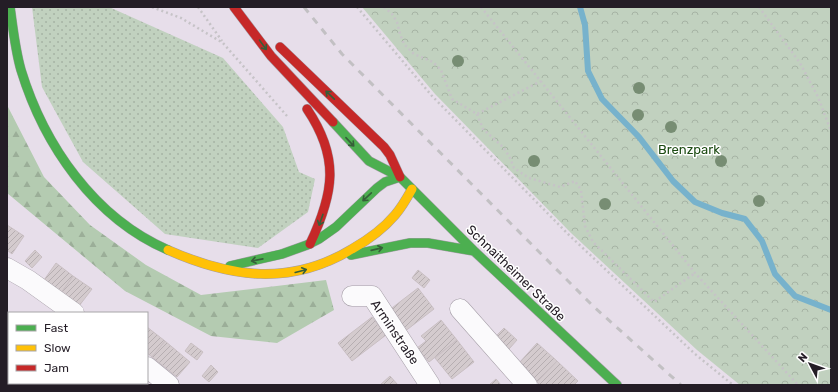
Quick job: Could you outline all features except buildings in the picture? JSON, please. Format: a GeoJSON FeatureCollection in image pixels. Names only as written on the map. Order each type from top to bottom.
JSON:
{"type":"FeatureCollection","features":[{"type":"Feature","properties":{"kind":"street"},"geometry":{"type":"LineString","coordinates":[[10,7],[14,39],[23,77],[38,115],[55,146],[96,200],[119,220],[142,236],[164,248],[187,259],[205,265],[257,275],[296,272],[339,258],[410,243],[428,243],[474,251]]}},
{"type":"Feature","properties":{"kind":"street","name":"Schnaitheimer Straße"},"geometry":{"type":"LineString","coordinates":[[237,10],[271,39],[384,146],[390,155],[400,177]]}},
{"type":"Feature","properties":{"kind":"street","name":"Schnaitheimer Straße"},"geometry":{"type":"LineString","coordinates":[[237,10],[271,56],[369,161],[376,166],[400,177],[474,251],[617,385]]}},
{"type":"Feature","properties":{"kind":"street"},"geometry":{"type":"LineString","coordinates":[[292,80],[303,104],[318,125],[327,149],[331,168],[326,205],[318,228],[310,244]]}},
{"type":"Feature","properties":{"kind":"street"},"geometry":{"type":"LineString","coordinates":[[221,268],[275,257],[310,244],[329,232],[385,182],[400,177]]}},
{"type":"Feature","properties":{"kind":"street"},"geometry":{"type":"LineString","coordinates":[[339,258],[372,236],[390,220],[412,189]]}},
{"type":"Feature","properties":{"kind":"street"},"geometry":{"type":"LineString","coordinates":[[7,268],[28,280],[73,312]]}},
{"type":"Feature","properties":{"kind":"street","name":"Arminstraße"},"geometry":{"type":"LineString","coordinates":[[352,296],[372,296],[430,385]]}},
{"type":"Feature","properties":{"kind":"street"},"geometry":{"type":"LineString","coordinates":[[460,309],[528,385]]}},
{"type":"Feature","properties":{"kind":"street"},"geometry":{"type":"LineString","coordinates":[[148,368],[169,385]]}},
{"type":"Feature","properties":{"kind":"path"},"geometry":{"type":"LineString","coordinates":[[152,7],[181,18],[223,44]]}},
{"type":"Feature","properties":{"kind":"path"},"geometry":{"type":"LineString","coordinates":[[198,7],[223,44],[276,103],[289,120]]}},
{"type":"Feature","properties":{"kind":"path"},"geometry":{"type":"LineString","coordinates":[[357,7],[432,96],[569,235],[695,354],[733,385]]}},
{"type":"Feature","properties":{"kind":"path"},"geometry":{"type":"LineString","coordinates":[[384,7],[392,14],[397,22],[404,44],[414,54],[433,62],[441,70],[452,99],[477,114],[483,129],[504,148],[514,168],[529,178],[560,186],[575,181],[581,190],[585,226],[593,242],[654,302],[695,273]]}},
{"type":"Feature","properties":{"kind":"path"},"geometry":{"type":"LineString","coordinates":[[481,7],[695,273],[798,385]]}},
{"type":"Feature","properties":{"kind":"path"},"geometry":{"type":"LineString","coordinates":[[760,7],[800,63],[818,97],[831,131]]}},
{"type":"Feature","properties":{"kind":"path"},"geometry":{"type":"LineString","coordinates":[[477,114],[541,81]]}},
{"type":"Feature","properties":{"kind":"green space"},"geometry":{"type":"Polygon","coordinates":[[[32,7],[109,7],[223,58],[283,127],[299,172],[315,179],[308,212],[258,248],[165,234],[83,162],[42,87],[32,7]]]}},
{"type":"Feature","properties":{"kind":"green space","name":"Brenzpark"},"geometry":{"type":"Polygon","coordinates":[[[362,7],[831,7],[831,385],[740,385],[697,350],[571,233],[435,94],[362,7]]]}},
{"type":"Feature","properties":{"kind":"green space"},"geometry":{"type":"Polygon","coordinates":[[[7,105],[44,177],[90,225],[146,265],[201,295],[326,280],[334,310],[277,343],[211,336],[125,291],[7,193],[7,105]]]}},
{"type":"Feature","properties":{"kind":"waterway"},"geometry":{"type":"LineString","coordinates":[[580,7],[585,25],[588,71],[602,99],[639,137],[673,181],[695,202],[722,213],[745,219],[762,241],[775,274],[795,296],[831,310]]}},
{"type":"Feature","properties":{"kind":"railway"},"geometry":{"type":"LineString","coordinates":[[304,7],[342,54],[593,306],[681,385]]}},
{"type":"Feature","properties":{"kind":"traffic: fast"},"geometry":{"type":"LineString","coordinates":[[10,7],[21,70],[43,125],[58,151],[75,176],[95,199],[117,219],[141,236],[168,250]]}},
{"type":"Feature","properties":{"kind":"traffic: fast"},"geometry":{"type":"LineString","coordinates":[[333,122],[369,161],[400,177],[474,251],[617,385]]}},
{"type":"Feature","properties":{"kind":"traffic: fast"},"geometry":{"type":"LineString","coordinates":[[230,266],[282,254],[319,239],[336,227],[377,188],[385,182],[400,177]]}},
{"type":"Feature","properties":{"kind":"traffic: fast"},"geometry":{"type":"LineString","coordinates":[[351,255],[410,243],[428,243],[474,251]]}},
{"type":"Feature","properties":{"kind":"traffic: slow"},"geometry":{"type":"LineString","coordinates":[[168,250],[191,260],[238,272],[261,274],[284,273],[306,269],[329,261],[375,234],[398,212],[412,189]]}},
{"type":"Feature","properties":{"kind":"traffic: jam"},"geometry":{"type":"LineString","coordinates":[[234,7],[271,56],[333,122]]}},
{"type":"Feature","properties":{"kind":"traffic: jam"},"geometry":{"type":"LineString","coordinates":[[280,47],[384,147],[390,155],[400,177]]}},
{"type":"Feature","properties":{"kind":"traffic: jam"},"geometry":{"type":"LineString","coordinates":[[307,109],[318,127],[325,144],[329,160],[330,176],[324,208],[310,244]]}}]}
